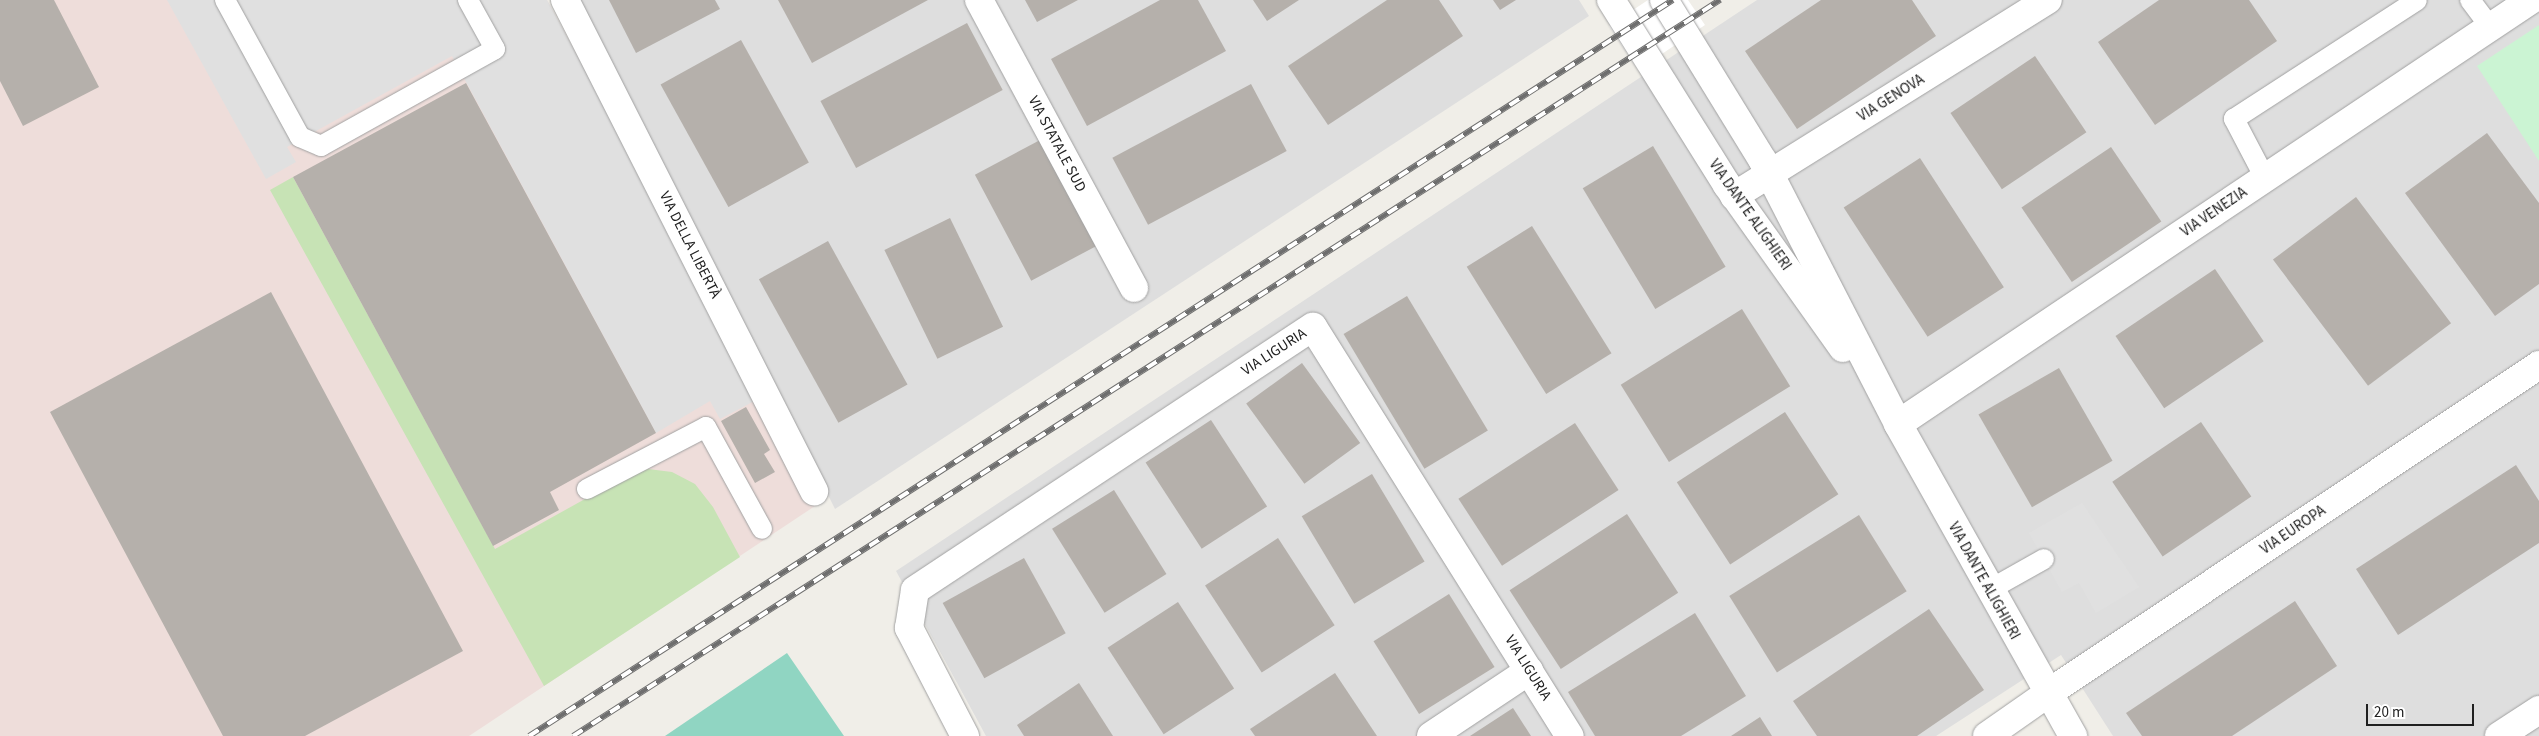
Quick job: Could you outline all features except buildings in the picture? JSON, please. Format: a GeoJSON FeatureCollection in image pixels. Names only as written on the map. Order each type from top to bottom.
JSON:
{"type":"FeatureCollection","features":[{"type":"Feature","properties":{"kind":"street","name":"VIA DELLA LIBERTÀ"},"geometry":{"type":"LineString","coordinates":[[565,0],[814,491]]}},
{"type":"Feature","properties":{"kind":"street","name":"VIA STATALE SUD"},"geometry":{"type":"LineString","coordinates":[[979,0],[1134,288]]}},
{"type":"Feature","properties":{"kind":"street","name":"VIA DANTE ALIGHIERI"},"geometry":{"type":"LineString","coordinates":[[1611,0],[1734,196],[1898,424]]}},
{"type":"Feature","properties":{"kind":"street","name":"VIA DANTE ALIGHIERI"},"geometry":{"type":"LineString","coordinates":[[1664,0],[1770,174],[1898,424],[2047,694],[2073,736]]}},
{"type":"Feature","properties":{"kind":"street","name":"VIA GENOVA"},"geometry":{"type":"LineString","coordinates":[[1734,196],[2048,0]]}},
{"type":"Feature","properties":{"kind":"street","name":"VIA VENEZIA"},"geometry":{"type":"LineString","coordinates":[[1898,424],[2531,0]]}},
{"type":"Feature","properties":{"kind":"street","name":"VIA LIGURIA"},"geometry":{"type":"LineString","coordinates":[[962,735],[909,628],[915,590],[1313,327],[1570,736]]}},
{"type":"Feature","properties":{"kind":"street","name":"VIA EUROPA"},"geometry":{"type":"LineString","coordinates":[[1987,736],[2539,365]]}},
{"type":"Feature","properties":{"kind":"street"},"geometry":{"type":"LineString","coordinates":[[1431,736],[1530,671]]}},
{"type":"Feature","properties":{"kind":"street"},"geometry":{"type":"LineString","coordinates":[[2499,736],[2539,710]]}},
{"type":"Feature","properties":{"kind":"lane"},"geometry":{"type":"LineString","coordinates":[[225,0],[300,137],[321,146],[495,49],[468,0]]}},
{"type":"Feature","properties":{"kind":"lane"},"geometry":{"type":"LineString","coordinates":[[2265,178],[2234,119],[2417,0]]}},
{"type":"Feature","properties":{"kind":"lane"},"geometry":{"type":"LineString","coordinates":[[2470,0],[2490,27]]}},
{"type":"Feature","properties":{"kind":"lane"},"geometry":{"type":"LineString","coordinates":[[587,489],[706,426],[762,529]]}},
{"type":"Feature","properties":{"kind":"lane"},"geometry":{"type":"LineString","coordinates":[[1989,590],[2044,559]]}},
{"type":"Feature","properties":{"kind":"shaded area"},"geometry":{"type":"Polygon","coordinates":[[[0,0],[547,0],[762,397],[815,506],[469,736],[0,736],[0,0]]]}},
{"type":"Feature","properties":{"kind":"shaded area"},"geometry":{"type":"Polygon","coordinates":[[[167,0],[547,0],[762,397],[720,419],[710,401],[656,433],[452,56],[287,147],[296,162],[266,179],[167,0]]]}},
{"type":"Feature","properties":{"kind":"shaded area"},"geometry":{"type":"Polygon","coordinates":[[[579,0],[1579,0],[1589,16],[835,509],[579,0]]]}},
{"type":"Feature","properties":{"kind":"shaded area"},"geometry":{"type":"Polygon","coordinates":[[[1757,0],[2539,0],[2539,736],[2113,736],[2061,655],[1936,736],[986,736],[896,571],[1757,0]]]}},
{"type":"Feature","properties":{"kind":"shaded area"},"geometry":{"type":"Polygon","coordinates":[[[2082,503],[2139,587],[2096,613],[2079,583],[2062,592],[2029,533],[2082,503]]]}},
{"type":"Feature","properties":{"kind":"green space"},"geometry":{"type":"Polygon","coordinates":[[[2539,25],[2539,161],[2477,66],[2539,25]]]}},
{"type":"Feature","properties":{"kind":"green space"},"geometry":{"type":"Polygon","coordinates":[[[293,177],[495,549],[621,479],[648,469],[672,472],[695,484],[713,507],[740,557],[544,686],[270,190],[293,177]]]}},
{"type":"Feature","properties":{"kind":"green space"},"geometry":{"type":"Polygon","coordinates":[[[787,653],[844,736],[665,736],[787,653]]]}},
{"type":"Feature","properties":{"kind":"pier"},"geometry":{"type":"Polygon","coordinates":[[[1648,0],[1688,0],[1705,25],[1638,70],[1609,26],[1648,0]]]}},
{"type":"Feature","properties":{"kind":"railway"},"geometry":{"type":"LineString","coordinates":[[529,736],[1673,0]]}},
{"type":"Feature","properties":{"kind":"railway"},"geometry":{"type":"LineString","coordinates":[[573,736],[1720,0]]}}]}
